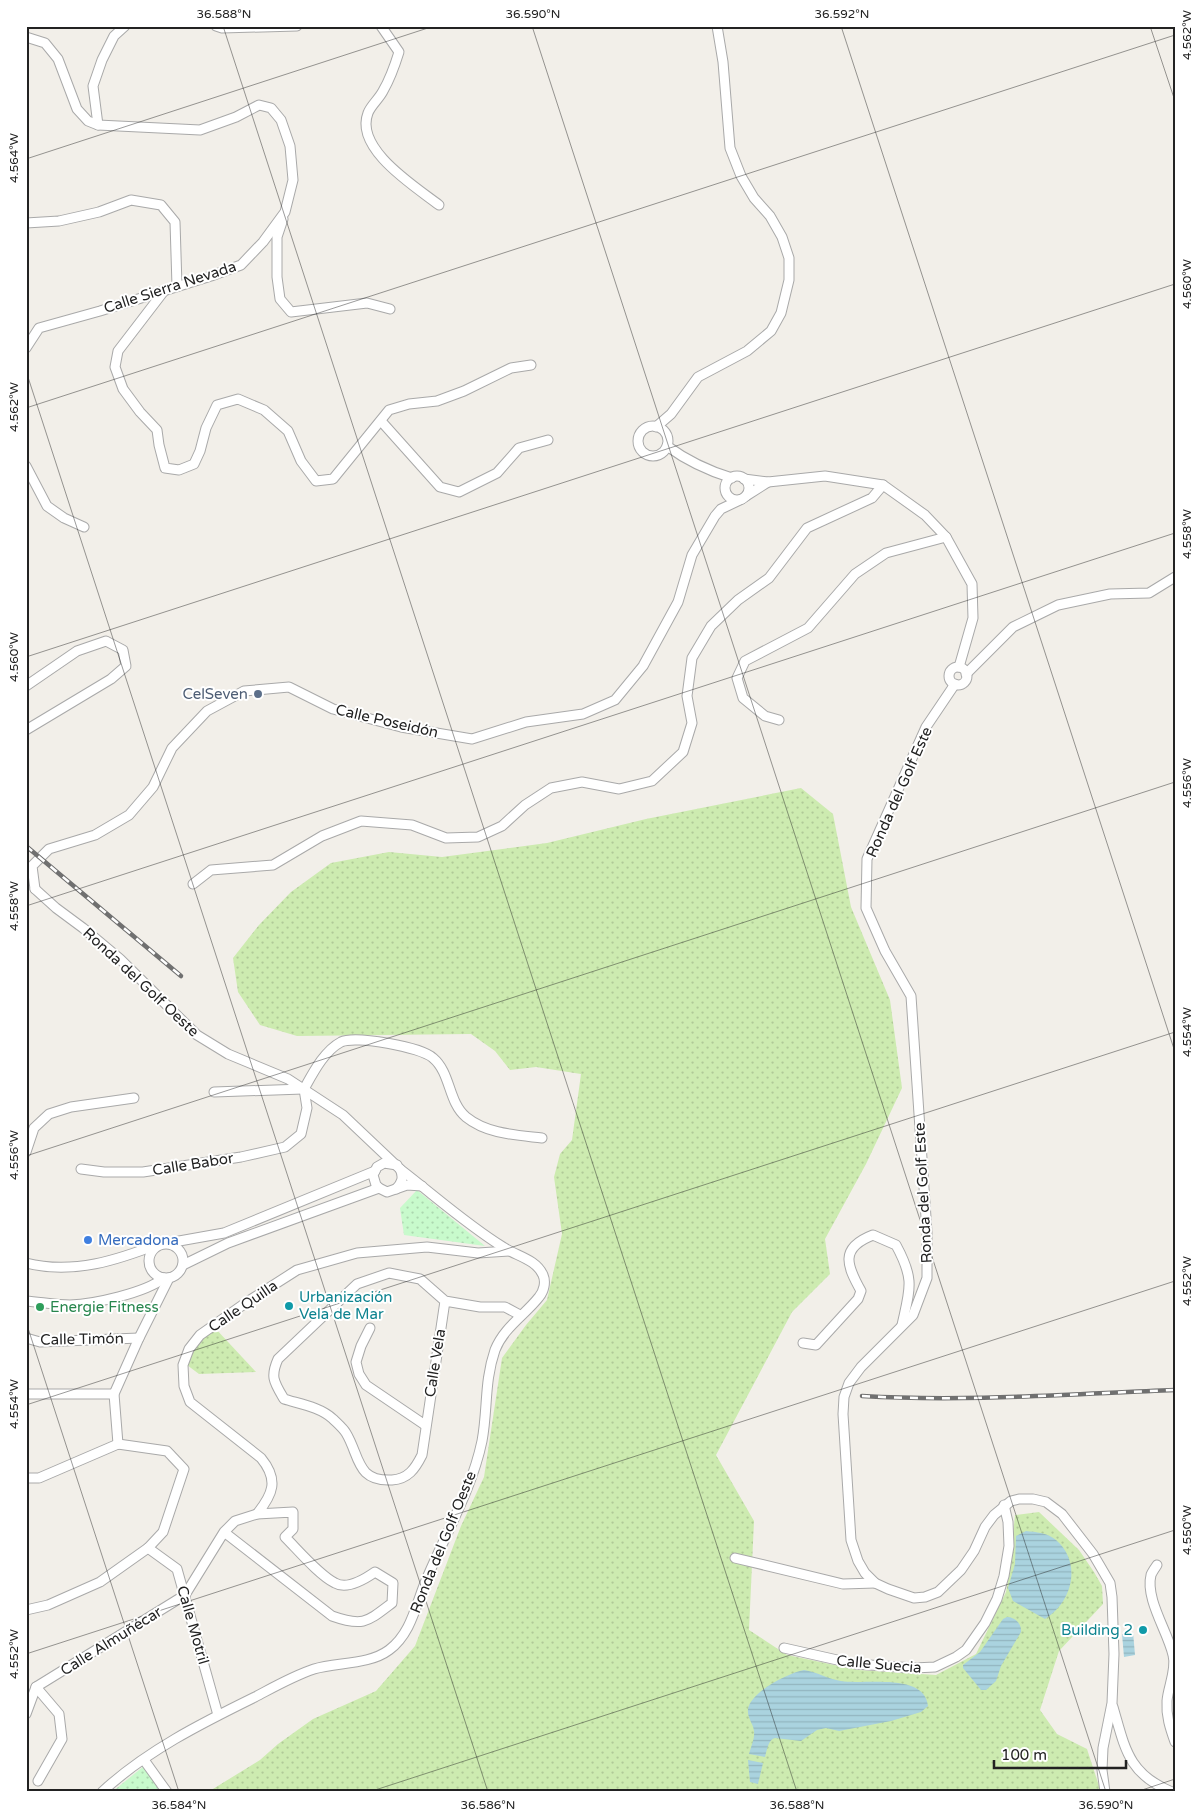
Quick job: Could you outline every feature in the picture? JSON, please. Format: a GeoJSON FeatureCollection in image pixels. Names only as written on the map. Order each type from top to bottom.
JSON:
{"type":"FeatureCollection","features":[{"type":"Feature","properties":{"kind":"street"},"geometry":{"type":"LineString","coordinates":[[26,37],[44,43],[58,60],[78,109],[88,121],[98,125],[93,86],[102,60],[114,36],[126,26]]}},
{"type":"Feature","properties":{"kind":"street"},"geometry":{"type":"LineString","coordinates":[[220,27],[297,26]]}},
{"type":"Feature","properties":{"kind":"street"},"geometry":{"type":"LineString","coordinates":[[381,26],[400,52],[383,92],[368,113],[366,129],[375,148],[390,167],[439,205]]}},
{"type":"Feature","properties":{"kind":"street"},"geometry":{"type":"LineString","coordinates":[[656,426],[663,430],[668,438],[665,449],[656,456],[646,454],[640,448],[638,443],[640,433],[648,427],[656,426],[671,414],[698,377],[747,352],[771,331],[781,313],[789,280],[788,258],[782,237],[770,216],[754,198],[741,176],[730,148],[723,62],[717,26]]}},
{"type":"Feature","properties":{"kind":"street","name":"Calle Sierra Nevada"},"geometry":{"type":"LineString","coordinates":[[26,348],[38,328],[164,291],[241,265],[263,242],[285,212],[293,180],[290,146],[280,120],[271,108],[259,105],[236,117],[200,130],[98,125]]}},
{"type":"Feature","properties":{"kind":"street"},"geometry":{"type":"LineString","coordinates":[[26,223],[59,221],[99,212],[131,200],[161,205],[175,222],[177,286]]}},
{"type":"Feature","properties":{"kind":"street"},"geometry":{"type":"LineString","coordinates":[[285,212],[277,237],[277,277],[280,299],[291,312],[367,303],[390,309]]}},
{"type":"Feature","properties":{"kind":"street"},"geometry":{"type":"LineString","coordinates":[[164,291],[118,351],[115,368],[123,389],[140,412],[157,430],[165,468],[179,470],[194,464],[200,451],[206,428],[217,406],[238,399],[264,410],[288,431],[301,461],[316,481],[333,480],[389,410],[409,404],[437,401],[464,391],[511,368],[531,365]]}},
{"type":"Feature","properties":{"kind":"street"},"geometry":{"type":"LineString","coordinates":[[666,434],[671,414]]}},
{"type":"Feature","properties":{"kind":"street"},"geometry":{"type":"LineString","coordinates":[[381,421],[440,487],[459,492],[497,473],[519,448],[548,440]]}},
{"type":"Feature","properties":{"kind":"street"},"geometry":{"type":"LineString","coordinates":[[665,449],[732,478],[768,482],[825,476],[883,485],[925,515],[946,537],[972,584],[973,618],[959,667]]}},
{"type":"Feature","properties":{"kind":"street"},"geometry":{"type":"LineString","coordinates":[[26,466],[47,506],[64,518],[84,527]]}},
{"type":"Feature","properties":{"kind":"street"},"geometry":{"type":"LineString","coordinates":[[719,474],[732,499],[744,498]]}},
{"type":"Feature","properties":{"kind":"street"},"geometry":{"type":"LineString","coordinates":[[726,488],[732,478]]}},
{"type":"Feature","properties":{"kind":"street"},"geometry":{"type":"LineString","coordinates":[[744,479],[749,489],[744,498]]}},
{"type":"Feature","properties":{"kind":"street"},"geometry":{"type":"LineString","coordinates":[[721,509],[744,498],[768,482]]}},
{"type":"Feature","properties":{"kind":"street"},"geometry":{"type":"LineString","coordinates":[[193,884],[211,870],[273,865],[322,836],[361,821],[412,825],[446,838],[478,837],[502,826],[525,805],[551,788],[582,782],[619,789],[652,781],[683,752],[692,723],[687,696],[692,658],[711,626],[738,600],[769,578],[807,528],[872,498],[883,485]]}},
{"type":"Feature","properties":{"kind":"street","name":"Calle Poseidón"},"geometry":{"type":"LineString","coordinates":[[31,888],[32,866],[49,849],[95,835],[129,815],[153,787],[172,748],[207,711],[244,691],[289,687],[333,710],[401,727],[472,739],[526,722],[583,714],[615,700],[643,666],[678,602],[692,555],[721,509],[726,488]]}},
{"type":"Feature","properties":{"kind":"street"},"geometry":{"type":"LineString","coordinates":[[779,720],[764,716],[743,698],[737,678],[745,661],[808,628],[855,574],[886,553],[946,537]]}},
{"type":"Feature","properties":{"kind":"street"},"geometry":{"type":"LineString","coordinates":[[966,674],[964,669],[959,667],[952,670],[949,675],[950,680],[955,684],[963,683],[966,674],[1013,627],[1058,605],[1110,594],[1148,593],[1175,577]]}},
{"type":"Feature","properties":{"kind":"street"},"geometry":{"type":"LineString","coordinates":[[26,686],[77,651],[106,641],[123,650],[126,666],[111,679],[26,730]]}},
{"type":"Feature","properties":{"kind":"street","name":"Ronda del Golf Este"},"geometry":{"type":"LineString","coordinates":[[955,684],[926,727],[867,859],[866,908],[885,951],[911,996],[928,1232],[927,1278],[913,1315],[862,1367],[849,1383],[844,1396],[843,1414],[851,1540],[858,1561],[865,1573],[875,1583],[914,1598],[925,1597],[938,1592],[961,1570],[974,1551],[985,1527],[1004,1505]]}},
{"type":"Feature","properties":{"kind":"street","name":"Ronda del Golf Oeste"},"geometry":{"type":"LineString","coordinates":[[31,888],[120,959],[197,1035],[228,1054],[288,1079],[343,1115],[398,1167],[484,1235],[509,1251],[537,1265],[544,1277],[544,1285],[540,1296],[520,1315],[497,1346],[489,1367],[482,1442],[468,1486],[426,1579],[411,1621],[401,1640],[388,1651],[375,1657],[315,1669],[295,1677],[218,1715],[177,1738],[102,1792]]}},
{"type":"Feature","properties":{"kind":"street"},"geometry":{"type":"LineString","coordinates":[[214,1092],[228,1090],[304,1089],[322,1059],[342,1041],[360,1040],[410,1047],[433,1058],[443,1072],[455,1104],[464,1116],[478,1126],[508,1134],[542,1138]]}},
{"type":"Feature","properties":{"kind":"street","name":"Calle Babor"},"geometry":{"type":"LineString","coordinates":[[81,1168],[104,1172],[144,1172],[241,1157],[285,1147],[301,1134],[307,1108],[304,1089]]}},
{"type":"Feature","properties":{"kind":"street"},"geometry":{"type":"LineString","coordinates":[[26,1152],[34,1128],[49,1114],[71,1107],[134,1098]]}},
{"type":"Feature","properties":{"kind":"street"},"geometry":{"type":"LineString","coordinates":[[376,1146],[380,1153],[374,1180],[379,1188],[387,1192],[407,1185],[422,1186]]}},
{"type":"Feature","properties":{"kind":"street"},"geometry":{"type":"LineString","coordinates":[[26,1263],[63,1268],[104,1263],[164,1243],[224,1233],[389,1162],[398,1167],[402,1177],[396,1189]]}},
{"type":"Feature","properties":{"kind":"street"},"geometry":{"type":"LineString","coordinates":[[183,1265],[228,1243],[379,1188]]}},
{"type":"Feature","properties":{"kind":"street"},"geometry":{"type":"LineString","coordinates":[[803,1343],[816,1345],[858,1299],[861,1291],[848,1267],[849,1254],[855,1245],[864,1238],[873,1235],[896,1245],[908,1272],[910,1286],[902,1326]]}},
{"type":"Feature","properties":{"kind":"street"},"geometry":{"type":"LineString","coordinates":[[26,1301],[69,1305],[110,1299],[155,1285],[166,1278],[178,1274],[183,1265],[183,1255],[177,1247],[164,1243],[152,1250],[148,1262],[153,1273],[166,1278]]}},
{"type":"Feature","properties":{"kind":"street","name":"Calle Quilla"},"geometry":{"type":"LineString","coordinates":[[257,1514],[268,1500],[272,1486],[269,1468],[261,1458],[190,1402],[184,1386],[183,1365],[189,1349],[200,1335],[297,1270],[357,1253],[427,1247],[478,1253],[509,1251]]}},
{"type":"Feature","properties":{"kind":"street","name":"Calle Vela"},"geometry":{"type":"LineString","coordinates":[[389,1273],[420,1279],[445,1301],[422,1455],[414,1470],[402,1480],[383,1481],[371,1478],[361,1468],[346,1433],[331,1417],[313,1408],[284,1399],[274,1382],[273,1370],[278,1359],[357,1284],[389,1273]]}},
{"type":"Feature","properties":{"kind":"street"},"geometry":{"type":"LineString","coordinates":[[118,1444],[114,1394],[166,1278]]}},
{"type":"Feature","properties":{"kind":"street"},"geometry":{"type":"LineString","coordinates":[[445,1301],[480,1307],[505,1307],[520,1315]]}},
{"type":"Feature","properties":{"kind":"street","name":"Calle Vela"},"geometry":{"type":"LineString","coordinates":[[370,1328],[356,1362],[359,1374],[366,1385],[425,1425]]}},
{"type":"Feature","properties":{"kind":"street","name":"Calle Timón"},"geometry":{"type":"LineString","coordinates":[[26,1338],[40,1342],[138,1338]]}},
{"type":"Feature","properties":{"kind":"street"},"geometry":{"type":"LineString","coordinates":[[26,1394],[114,1394]]}},
{"type":"Feature","properties":{"kind":"street"},"geometry":{"type":"LineString","coordinates":[[26,1478],[39,1478],[118,1444],[167,1451],[184,1469],[163,1532],[148,1548],[100,1582],[48,1605],[26,1610]]}},
{"type":"Feature","properties":{"kind":"street"},"geometry":{"type":"LineString","coordinates":[[1004,1505],[1019,1499],[1033,1499],[1046,1502],[1062,1514],[1075,1528],[1104,1570],[1110,1583],[1114,1654],[1112,1704],[1103,1748],[1102,1770],[1105,1792]]}},
{"type":"Feature","properties":{"kind":"street","name":"Calle Suecia"},"geometry":{"type":"LineString","coordinates":[[784,1648],[854,1664],[914,1668],[935,1667],[956,1658],[966,1650],[985,1623],[997,1599],[1004,1576],[1009,1546],[1008,1522],[1004,1505]]}},
{"type":"Feature","properties":{"kind":"street"},"geometry":{"type":"LineString","coordinates":[[185,1595],[224,1532],[235,1521],[257,1514],[293,1512],[293,1528],[286,1537],[309,1562],[336,1584],[349,1585],[375,1572],[393,1583],[392,1603],[370,1620],[351,1623],[332,1616],[224,1532]]}},
{"type":"Feature","properties":{"kind":"street","name":"Calle Motril"},"geometry":{"type":"LineString","coordinates":[[148,1548],[177,1569],[218,1715]]}},
{"type":"Feature","properties":{"kind":"street"},"geometry":{"type":"LineString","coordinates":[[735,1558],[843,1584],[875,1583]]}},
{"type":"Feature","properties":{"kind":"street"},"geometry":{"type":"LineString","coordinates":[[1157,1565],[1151,1574],[1151,1588],[1157,1615],[1168,1638],[1174,1658],[1167,1701],[1168,1724],[1175,1742]]}},
{"type":"Feature","properties":{"kind":"street","name":"Calle Almuñécar"},"geometry":{"type":"LineString","coordinates":[[36,1687],[185,1595]]}},
{"type":"Feature","properties":{"kind":"street"},"geometry":{"type":"LineString","coordinates":[[26,1714],[36,1687],[60,1714],[62,1739],[38,1781]]}},
{"type":"Feature","properties":{"kind":"street"},"geometry":{"type":"LineString","coordinates":[[1112,1704],[1124,1748],[1136,1768],[1156,1786],[1172,1792]]}},
{"type":"Feature","properties":{"kind":"street"},"geometry":{"type":"LineString","coordinates":[[144,1760],[168,1792]]}},
{"type":"Feature","properties":{"kind":"green space"},"geometry":{"type":"Polygon","coordinates":[[[801,788],[833,814],[851,907],[890,1000],[902,1088],[866,1164],[825,1239],[830,1274],[792,1312],[716,1455],[754,1521],[749,1630],[787,1655],[858,1670],[936,1675],[976,1654],[1006,1592],[1015,1515],[1039,1512],[1079,1550],[1102,1586],[1103,1604],[1059,1651],[1040,1710],[1057,1734],[1087,1749],[1101,1792],[208,1792],[260,1760],[278,1744],[313,1719],[376,1691],[415,1646],[461,1526],[484,1477],[502,1358],[547,1300],[562,1234],[554,1177],[560,1154],[572,1140],[581,1074],[536,1067],[510,1070],[495,1051],[471,1034],[297,1036],[260,1025],[238,992],[233,958],[259,925],[291,892],[331,863],[389,852],[442,857],[547,843],[646,819],[801,788]]]}},
{"type":"Feature","properties":{"kind":"green space"},"geometry":{"type":"Polygon","coordinates":[[[417,1190],[485,1246],[404,1235],[400,1208],[417,1190]]]}},
{"type":"Feature","properties":{"kind":"green space"},"geometry":{"type":"Polygon","coordinates":[[[215,1328],[256,1372],[199,1374],[187,1365],[196,1343],[215,1328]]]}},
{"type":"Feature","properties":{"kind":"green space"},"geometry":{"type":"Polygon","coordinates":[[[144,1766],[160,1792],[112,1792],[144,1766]]]}},
{"type":"Feature","properties":{"kind":"water"},"geometry":{"type":"Polygon","coordinates":[[[1026,1531],[1042,1533],[1053,1538],[1064,1549],[1069,1559],[1071,1581],[1068,1592],[1055,1612],[1045,1619],[1013,1601],[1008,1588],[1015,1564],[1016,1536],[1026,1531]]]}},
{"type":"Feature","properties":{"kind":"water"},"geometry":{"type":"Polygon","coordinates":[[[1007,1617],[1013,1618],[1017,1622],[1021,1632],[1001,1666],[996,1681],[986,1690],[981,1690],[963,1668],[963,1665],[980,1652],[1003,1619],[1007,1617]]]}},
{"type":"Feature","properties":{"kind":"water"},"geometry":{"type":"Polygon","coordinates":[[[1133,1632],[1135,1655],[1124,1657],[1122,1634],[1133,1632]]]}},
{"type":"Feature","properties":{"kind":"water"},"geometry":{"type":"Polygon","coordinates":[[[804,1670],[841,1681],[905,1684],[916,1688],[924,1695],[928,1706],[921,1712],[891,1721],[839,1731],[826,1728],[817,1730],[801,1741],[775,1738],[769,1743],[765,1757],[749,1754],[754,1734],[748,1712],[751,1703],[756,1696],[771,1684],[804,1670]]]}},
{"type":"Feature","properties":{"kind":"water"},"geometry":{"type":"Polygon","coordinates":[[[748,1760],[763,1763],[758,1784],[750,1782],[748,1760]]]}},
{"type":"Feature","properties":{"kind":"railway"},"geometry":{"type":"LineString","coordinates":[[26,846],[181,976]]}},
{"type":"Feature","properties":{"kind":"railway"},"geometry":{"type":"LineString","coordinates":[[862,1396],[979,1398],[1175,1390]]}},
{"type":"Feature","properties":{"kind":"place","name":"CelSeven"},"geometry":{"type":"Point","coordinates":[258,694]}},
{"type":"Feature","properties":{"kind":"place","name":"Mercadona"},"geometry":{"type":"Point","coordinates":[88,1240]}},
{"type":"Feature","properties":{"kind":"place","name":"Urbanización Vela de Mar"},"geometry":{"type":"Point","coordinates":[289,1306]}},
{"type":"Feature","properties":{"kind":"place","name":"Energie Fitness"},"geometry":{"type":"Point","coordinates":[40,1307]}},
{"type":"Feature","properties":{"kind":"place","name":"Building 2"},"geometry":{"type":"Point","coordinates":[1143,1630]}}]}
